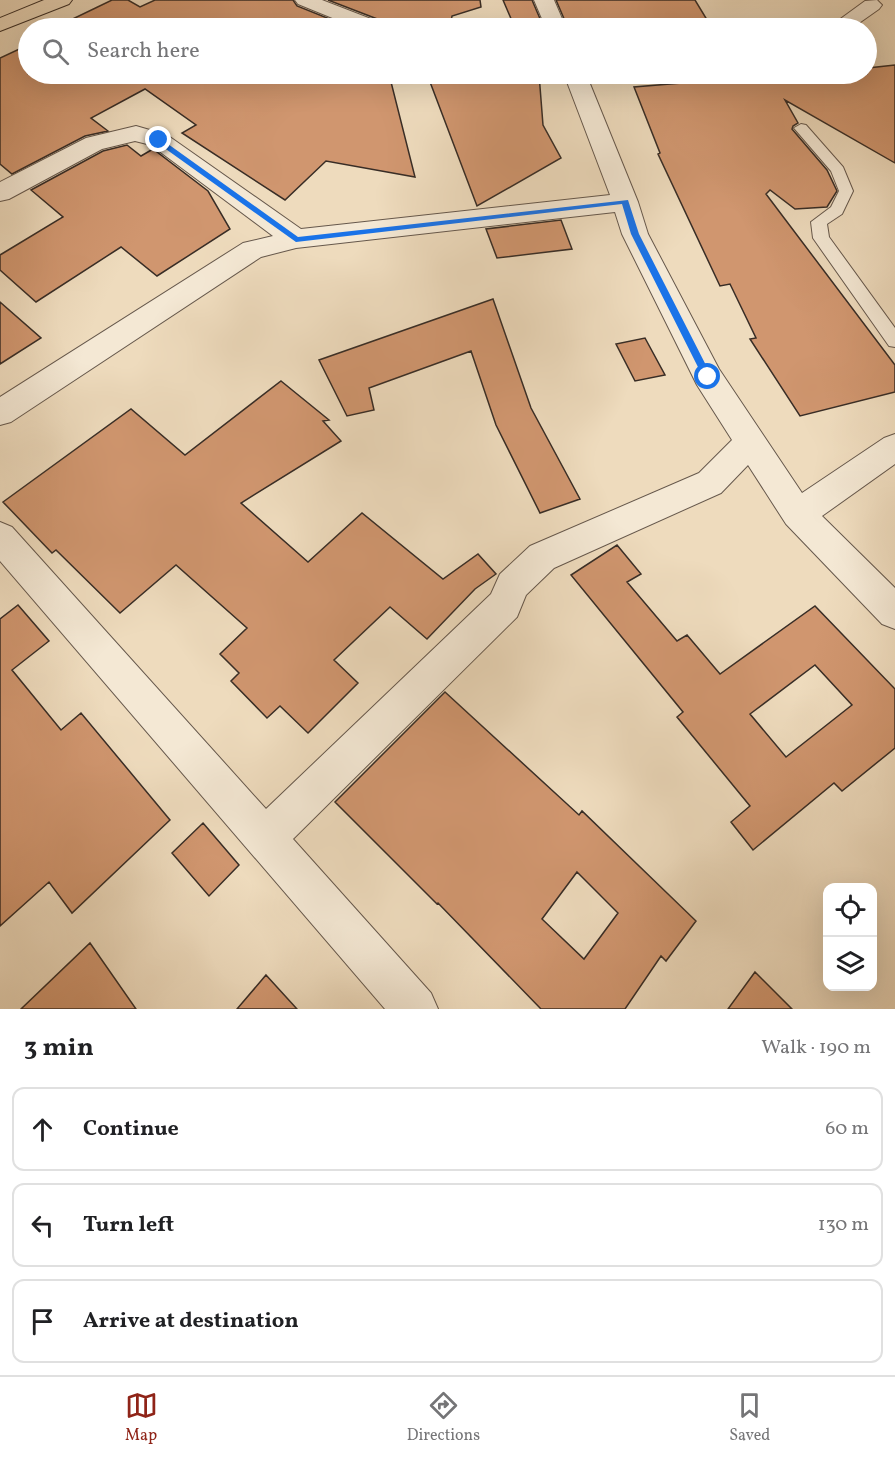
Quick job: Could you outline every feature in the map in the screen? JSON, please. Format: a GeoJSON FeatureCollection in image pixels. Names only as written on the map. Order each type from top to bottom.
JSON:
{"type":"FeatureCollection","features":[{"type":"Feature","properties":{"kind":"highway"},"geometry":{"type":"LineString","coordinates":[[0,5],[13,0]]}},
{"type":"Feature","properties":{"kind":"highway"},"geometry":{"type":"LineString","coordinates":[[0,25],[62,0]]}},
{"type":"Feature","properties":{"kind":"street"},"geometry":{"type":"LineString","coordinates":[[305,0],[345,18]]}},
{"type":"Feature","properties":{"kind":"street"},"geometry":{"type":"LineString","coordinates":[[544,0],[552,18]]}},
{"type":"Feature","properties":{"kind":"street"},"geometry":{"type":"LineString","coordinates":[[855,18],[875,6]]}},
{"type":"Feature","properties":{"kind":"street"},"geometry":{"type":"LineString","coordinates":[[579,84],[625,202],[635,234],[708,377],[798,514],[895,612]]}},
{"type":"Feature","properties":{"kind":"street"},"geometry":{"type":"LineString","coordinates":[[0,193],[93,143],[136,133],[159,140],[296,239]]}},
{"type":"Feature","properties":{"kind":"street"},"geometry":{"type":"LineString","coordinates":[[0,413],[252,250],[296,239],[625,202]]}},
{"type":"Feature","properties":{"kind":"street"},"geometry":{"type":"LineString","coordinates":[[264,838],[504,606],[512,585],[542,557],[710,483],[750,442]]}},
{"type":"Feature","properties":{"kind":"street"},"geometry":{"type":"LineString","coordinates":[[798,514],[895,447]]}},
{"type":"Feature","properties":{"kind":"street"},"geometry":{"type":"LineString","coordinates":[[0,537],[415,1009]]}},
{"type":"Feature","properties":{"kind":"lane"},"geometry":{"type":"LineString","coordinates":[[801,128],[838,170],[846,191],[837,210],[819,222],[821,238],[895,341]]}},
{"type":"Feature","properties":{"kind":"building"},"geometry":{"type":"Polygon","coordinates":[[[112,0],[128,0],[140,7],[155,0],[293,0],[297,6],[327,18],[75,18],[112,0]]]}},
{"type":"Feature","properties":{"kind":"building"},"geometry":{"type":"Polygon","coordinates":[[[328,0],[480,0],[481,7],[452,18],[375,18],[328,0]]]}},
{"type":"Feature","properties":{"kind":"building"},"geometry":{"type":"Polygon","coordinates":[[[503,0],[532,0],[540,18],[511,18],[503,0]]]}},
{"type":"Feature","properties":{"kind":"building"},"geometry":{"type":"Polygon","coordinates":[[[556,0],[695,0],[706,18],[564,18],[556,0]]]}},
{"type":"Feature","properties":{"kind":"building"},"geometry":{"type":"Polygon","coordinates":[[[18,50],[18,84],[392,84],[415,177],[326,161],[285,200],[182,133],[196,125],[145,89],[91,118],[108,131],[85,136],[12,174],[0,164],[0,58],[18,50]]]}},
{"type":"Feature","properties":{"kind":"building"},"geometry":{"type":"Polygon","coordinates":[[[895,65],[895,163],[785,100],[798,123],[792,129],[827,170],[837,191],[827,207],[795,209],[770,190],[766,194],[895,365],[895,392],[800,416],[750,339],[756,338],[730,284],[720,286],[658,154],[660,153],[634,87],[671,84],[877,84],[877,67],[895,65]]]}},
{"type":"Feature","properties":{"kind":"building"},"geometry":{"type":"Polygon","coordinates":[[[431,84],[540,84],[543,125],[561,158],[477,206],[431,84]]]}},
{"type":"Feature","properties":{"kind":"building"},"geometry":{"type":"Polygon","coordinates":[[[127,145],[141,156],[153,149],[208,191],[230,229],[157,276],[121,247],[36,302],[0,270],[0,255],[63,217],[31,190],[103,151],[127,145]]]}},
{"type":"Feature","properties":{"kind":"building"},"geometry":{"type":"Polygon","coordinates":[[[561,220],[572,249],[497,258],[486,229],[561,220]]]}},
{"type":"Feature","properties":{"kind":"building"},"geometry":{"type":"Polygon","coordinates":[[[493,299],[531,408],[580,499],[540,513],[496,425],[471,351],[369,388],[374,410],[347,416],[319,360],[493,299]]]}},
{"type":"Feature","properties":{"kind":"building"},"geometry":{"type":"Polygon","coordinates":[[[0,302],[41,338],[0,364],[0,302]]]}},
{"type":"Feature","properties":{"kind":"building"},"geometry":{"type":"Polygon","coordinates":[[[645,338],[665,375],[635,381],[616,344],[645,338]]]}},
{"type":"Feature","properties":{"kind":"building"},"geometry":{"type":"Polygon","coordinates":[[[281,381],[329,420],[323,421],[341,441],[241,503],[308,562],[362,513],[443,579],[478,554],[496,574],[475,589],[427,639],[390,607],[334,660],[358,683],[308,733],[280,706],[267,718],[231,681],[239,673],[220,654],[247,628],[176,565],[120,613],[56,550],[52,553],[3,502],[131,409],[185,455],[281,381]]]}},
{"type":"Feature","properties":{"kind":"building"},"geometry":{"type":"Polygon","coordinates":[[[617,545],[641,574],[627,582],[677,641],[687,635],[720,674],[815,606],[895,689],[895,748],[842,791],[834,783],[753,850],[731,822],[750,806],[677,717],[683,712],[571,575],[617,545]],[[815,665],[750,714],[786,757],[852,705],[815,665]]]}},
{"type":"Feature","properties":{"kind":"building"},"geometry":{"type":"Polygon","coordinates":[[[18,605],[49,641],[12,670],[61,730],[81,713],[170,820],[72,913],[49,882],[0,926],[0,619],[18,605]]]}},
{"type":"Feature","properties":{"kind":"building"},"geometry":{"type":"Polygon","coordinates":[[[445,692],[579,815],[582,811],[696,921],[666,961],[661,956],[625,1009],[541,1009],[335,802],[445,692]],[[577,872],[542,919],[584,959],[618,913],[577,872]]]}},
{"type":"Feature","properties":{"kind":"building"},"geometry":{"type":"Polygon","coordinates":[[[203,823],[239,865],[209,896],[172,853],[203,823]]]}},
{"type":"Feature","properties":{"kind":"building"},"geometry":{"type":"Polygon","coordinates":[[[90,943],[136,1009],[21,1009],[90,943]]]}},
{"type":"Feature","properties":{"kind":"building"},"geometry":{"type":"Polygon","coordinates":[[[755,972],[792,1009],[728,1009],[755,972]]]}},
{"type":"Feature","properties":{"kind":"building"},"geometry":{"type":"Polygon","coordinates":[[[266,975],[297,1009],[237,1009],[266,975]]]}},
{"type":"Feature","properties":{"kind":"route"},"geometry":{"type":"LineString","coordinates":[[159,140],[296,239],[625,202],[635,234],[708,377]]}}]}
